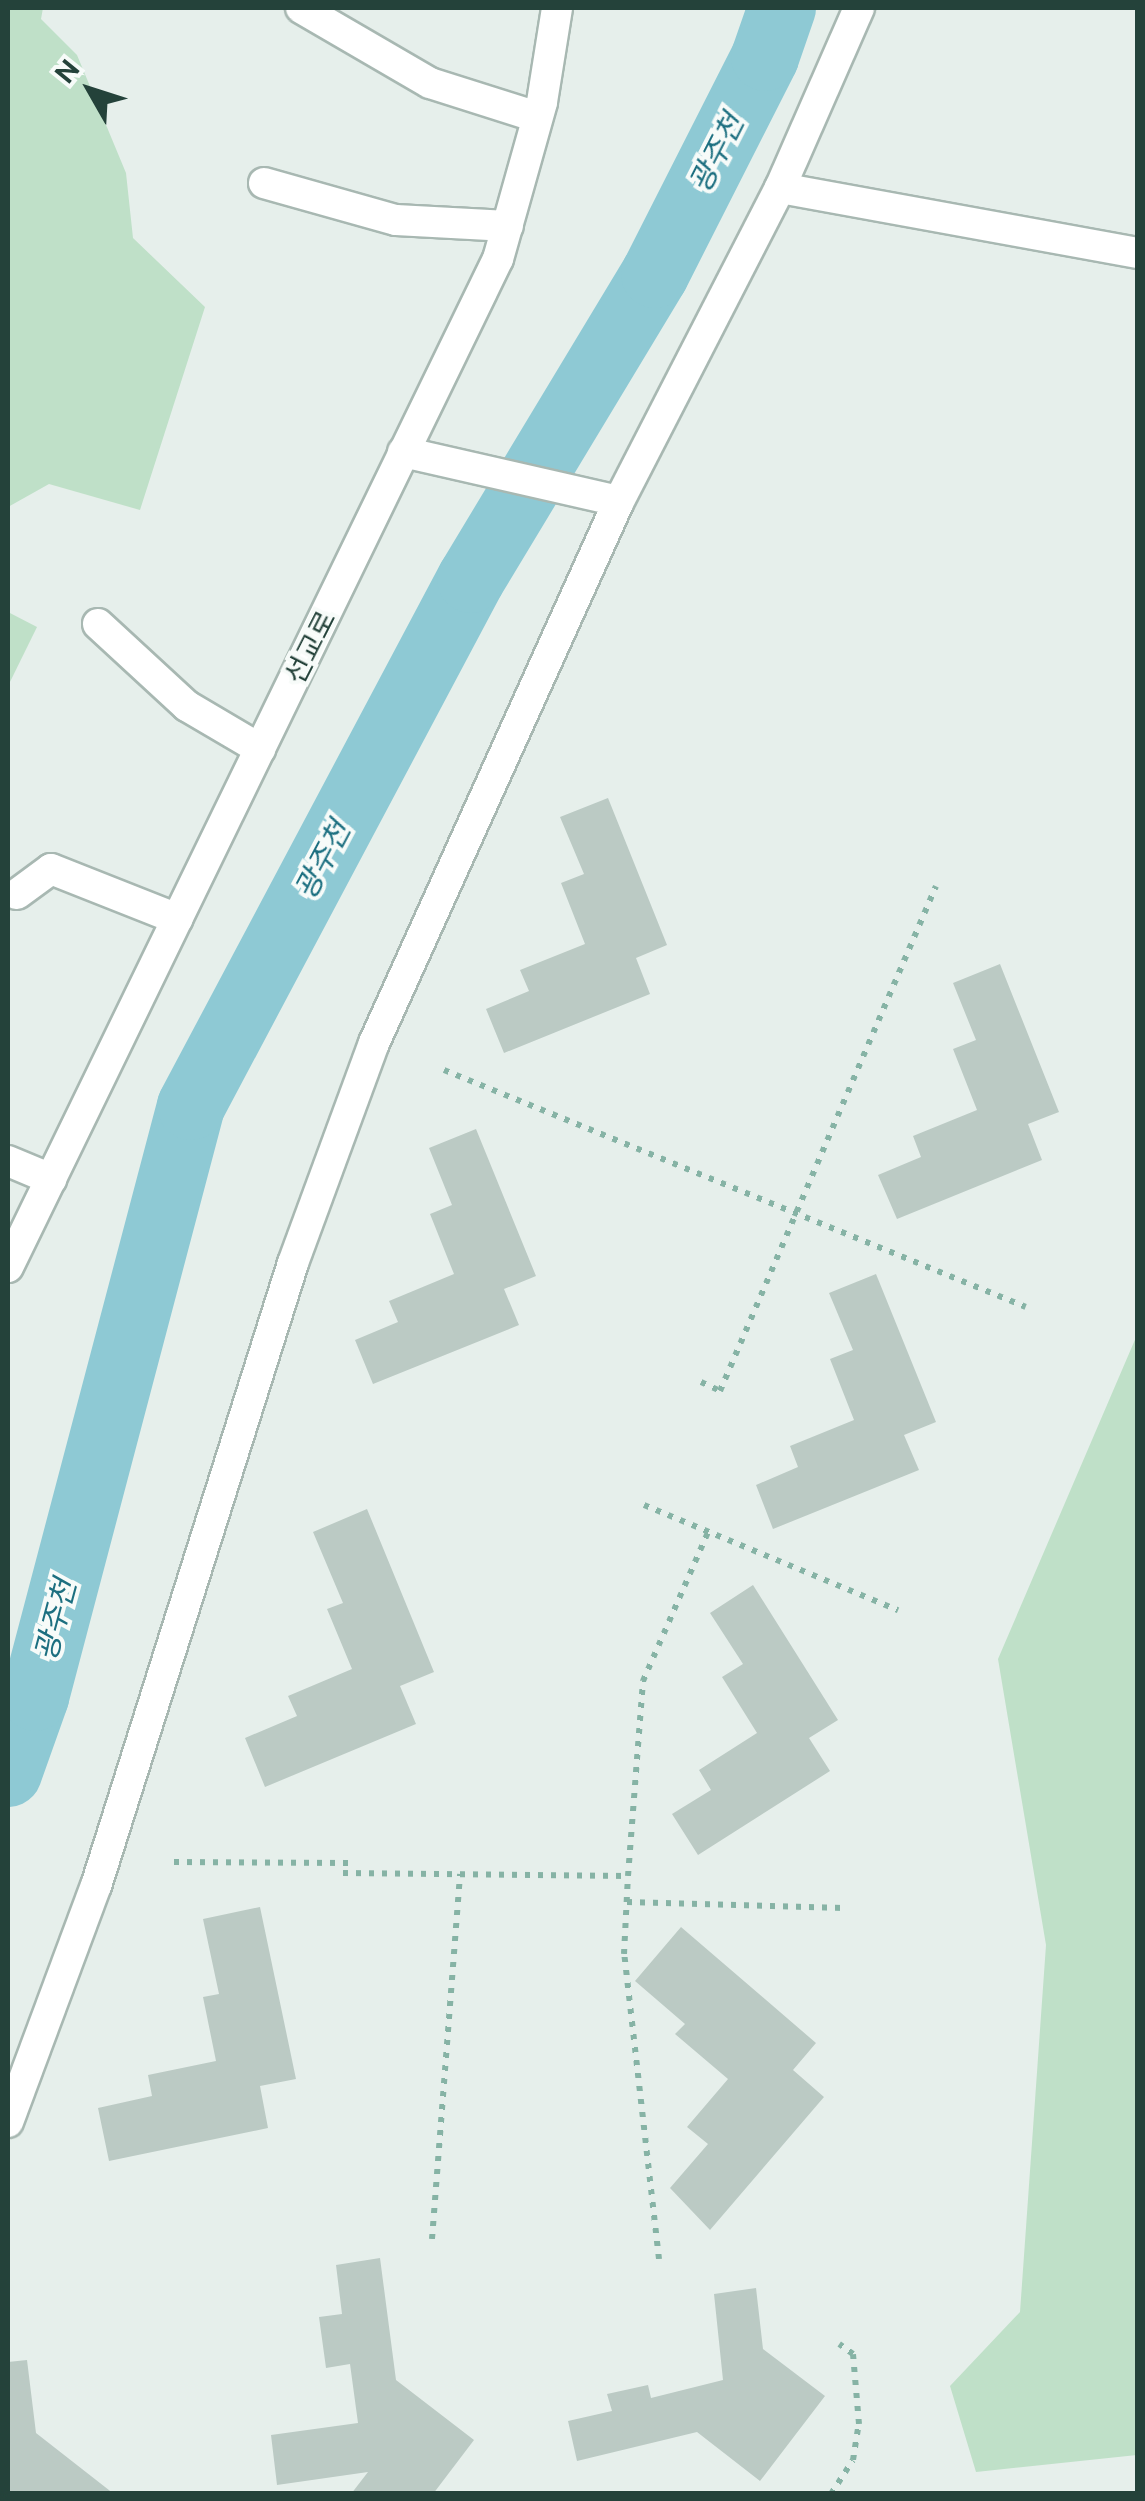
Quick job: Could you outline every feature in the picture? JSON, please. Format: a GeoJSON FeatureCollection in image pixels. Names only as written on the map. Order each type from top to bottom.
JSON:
{"type":"FeatureCollection","features":[{"type":"Feature","properties":{"kind":"street"},"geometry":{"type":"LineString","coordinates":[[301,8],[430,82],[538,118]]}},
{"type":"Feature","properties":{"kind":"street","name":"선교로"},"geometry":{"type":"LineString","coordinates":[[8,1267],[404,452],[508,226],[538,118],[557,8]]}},
{"type":"Feature","properties":{"kind":"street"},"geometry":{"type":"LineString","coordinates":[[8,2122],[96,1886],[293,1263],[368,1062],[619,501],[780,188],[859,8]]}},
{"type":"Feature","properties":{"kind":"street"},"geometry":{"type":"LineString","coordinates":[[264,183],[396,220],[508,226]]}},
{"type":"Feature","properties":{"kind":"street"},"geometry":{"type":"LineString","coordinates":[[780,188],[1138,252]]}},
{"type":"Feature","properties":{"kind":"street"},"geometry":{"type":"LineString","coordinates":[[404,452],[619,501]]}},
{"type":"Feature","properties":{"kind":"street"},"geometry":{"type":"LineString","coordinates":[[98,624],[187,706],[260,748]]}},
{"type":"Feature","properties":{"kind":"street"},"geometry":{"type":"LineString","coordinates":[[17,894],[51,869],[177,919]]}},
{"type":"Feature","properties":{"kind":"street"},"geometry":{"type":"LineString","coordinates":[[8,1161],[50,1179]]}},
{"type":"Feature","properties":{"kind":"path"},"geometry":{"type":"LineString","coordinates":[[702,1382],[720,1391],[785,1246],[792,1210],[936,886]]}},
{"type":"Feature","properties":{"kind":"path"},"geometry":{"type":"LineString","coordinates":[[444,1070],[1026,1307]]}},
{"type":"Feature","properties":{"kind":"path"},"geometry":{"type":"LineString","coordinates":[[644,1506],[898,1610]]}},
{"type":"Feature","properties":{"kind":"path"},"geometry":{"type":"LineString","coordinates":[[659,2259],[624,1954],[628,1876],[643,1681],[708,1532]]}},
{"type":"Feature","properties":{"kind":"path"},"geometry":{"type":"LineString","coordinates":[[174,1862],[349,1863]]}},
{"type":"Feature","properties":{"kind":"path"},"geometry":{"type":"LineString","coordinates":[[343,1873],[628,1876]]}},
{"type":"Feature","properties":{"kind":"path"},"geometry":{"type":"LineString","coordinates":[[432,2240],[460,1874]]}},
{"type":"Feature","properties":{"kind":"path"},"geometry":{"type":"LineString","coordinates":[[627,1902],[844,1908]]}},
{"type":"Feature","properties":{"kind":"path"},"geometry":{"type":"LineString","coordinates":[[831,2494],[853,2460],[859,2424],[853,2354],[839,2344]]}},
{"type":"Feature","properties":{"kind":"green space"},"geometry":{"type":"Polygon","coordinates":[[[8,8],[43,8],[41,19],[77,55],[126,173],[133,238],[205,307],[140,510],[49,484],[8,507],[8,8]]]}},
{"type":"Feature","properties":{"kind":"green space"},"geometry":{"type":"Polygon","coordinates":[[[8,612],[37,627],[8,686],[8,612]]]}},
{"type":"Feature","properties":{"kind":"green space"},"geometry":{"type":"Polygon","coordinates":[[[1137,1335],[1137,2455],[976,2472],[950,2386],[1020,2312],[1046,1945],[998,1659],[1137,1335]]]}},
{"type":"Feature","properties":{"kind":"building"},"geometry":{"type":"Polygon","coordinates":[[[608,798],[667,945],[636,958],[650,994],[504,1053],[486,1009],[529,991],[520,970],[585,944],[561,883],[584,874],[560,817],[608,798]]]}},
{"type":"Feature","properties":{"kind":"building"},"geometry":{"type":"Polygon","coordinates":[[[1000,964],[1059,1112],[1028,1124],[1042,1160],[897,1219],[878,1175],[921,1157],[913,1136],[977,1110],[953,1049],[976,1040],[953,983],[1000,964]]]}},
{"type":"Feature","properties":{"kind":"building"},"geometry":{"type":"Polygon","coordinates":[[[476,1129],[536,1276],[504,1289],[519,1325],[373,1384],[355,1340],[398,1322],[389,1301],[454,1274],[430,1214],[452,1205],[429,1148],[476,1129]]]}},
{"type":"Feature","properties":{"kind":"building"},"geometry":{"type":"Polygon","coordinates":[[[876,1274],[936,1422],[904,1435],[919,1470],[773,1529],[756,1485],[798,1467],[790,1446],[854,1420],[830,1359],[853,1350],[829,1293],[876,1274]]]}},
{"type":"Feature","properties":{"kind":"building"},"geometry":{"type":"Polygon","coordinates":[[[367,1509],[434,1672],[400,1686],[416,1724],[265,1787],[245,1738],[297,1716],[288,1696],[352,1669],[327,1609],[343,1603],[313,1532],[367,1509]]]}},
{"type":"Feature","properties":{"kind":"building"},"geometry":{"type":"Polygon","coordinates":[[[753,1585],[838,1720],[809,1738],[830,1771],[698,1855],[672,1814],[711,1790],[699,1770],[757,1733],[722,1677],[743,1664],[710,1613],[753,1585]]]}},
{"type":"Feature","properties":{"kind":"building"},"geometry":{"type":"Polygon","coordinates":[[[260,1907],[296,2079],[260,2086],[268,2128],[109,2161],[98,2108],[152,2096],[148,2075],[216,2061],[203,1997],[219,1994],[203,1919],[260,1907]]]}},
{"type":"Feature","properties":{"kind":"building"},"geometry":{"type":"Polygon","coordinates":[[[681,1927],[816,2043],[793,2070],[824,2097],[710,2230],[670,2188],[708,2144],[687,2127],[728,2079],[675,2034],[685,2024],[635,1981],[681,1927]]]}},
{"type":"Feature","properties":{"kind":"building"},"geometry":{"type":"Polygon","coordinates":[[[380,2258],[396,2380],[474,2440],[433,2494],[351,2494],[368,2472],[277,2485],[271,2435],[358,2423],[350,2364],[326,2368],[319,2317],[342,2314],[336,2265],[380,2258]]]}},
{"type":"Feature","properties":{"kind":"building"},"geometry":{"type":"Polygon","coordinates":[[[756,2288],[763,2349],[825,2396],[760,2481],[697,2432],[577,2461],[568,2421],[612,2411],[607,2394],[648,2385],[651,2398],[723,2380],[714,2294],[756,2288]]]}},
{"type":"Feature","properties":{"kind":"building"},"geometry":{"type":"Polygon","coordinates":[[[27,2360],[36,2433],[114,2494],[8,2494],[8,2362],[27,2360]]]}},
{"type":"Feature","properties":{"kind":"waterway","name":"광주천"},"geometry":{"type":"LineString","coordinates":[[8,1773],[35,1697],[191,1106],[471,579],[655,274],[765,57],[782,8]]}}]}
